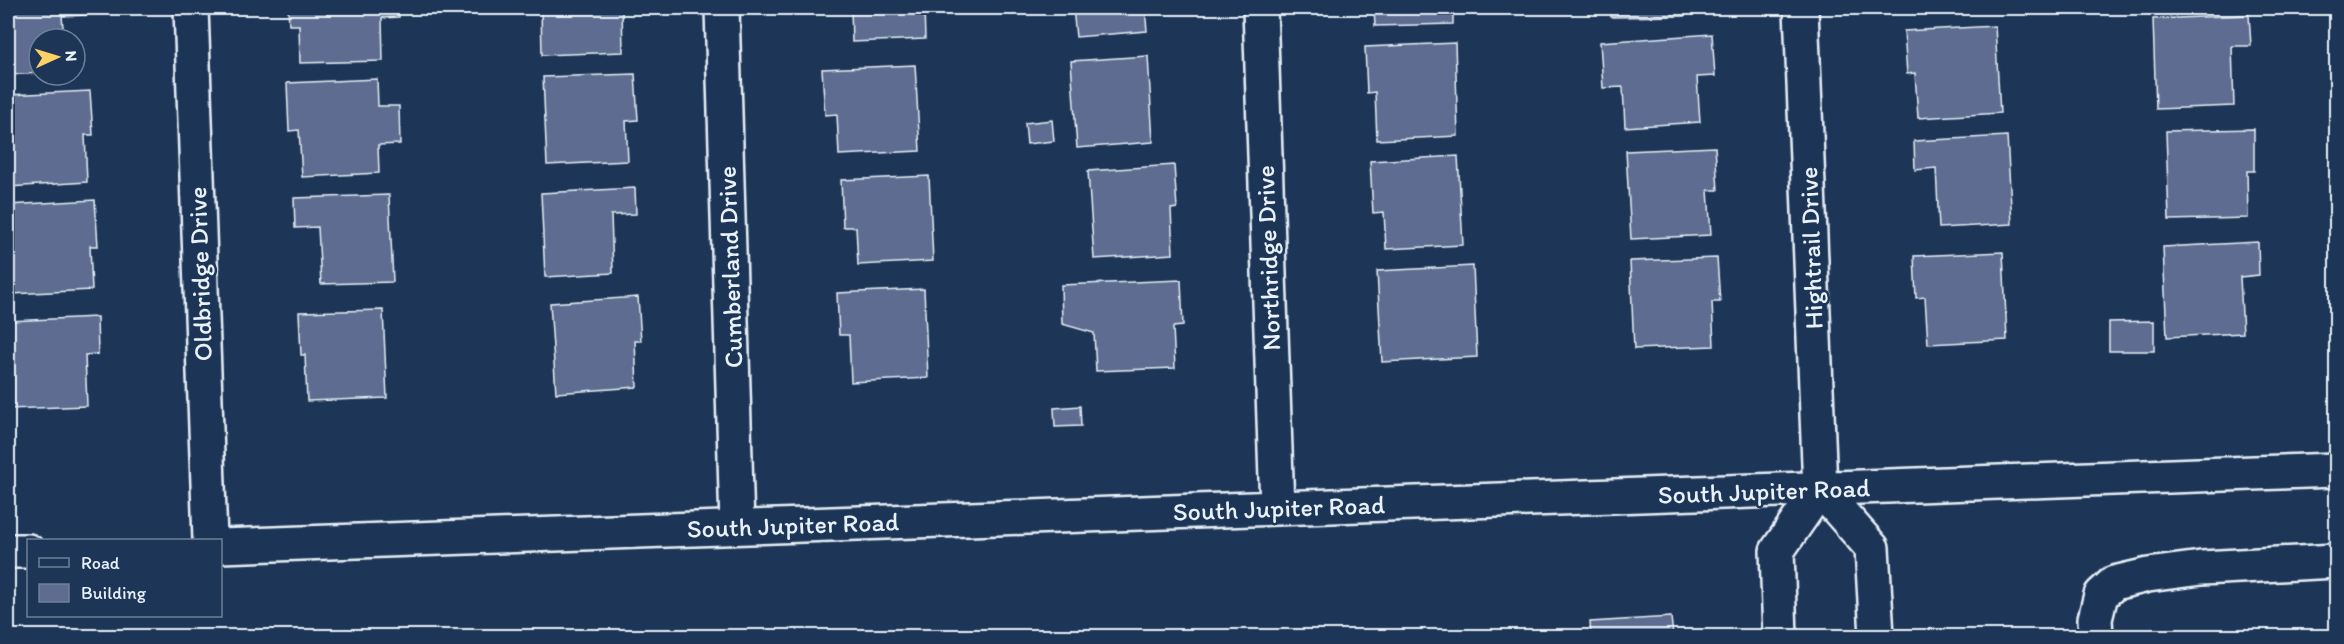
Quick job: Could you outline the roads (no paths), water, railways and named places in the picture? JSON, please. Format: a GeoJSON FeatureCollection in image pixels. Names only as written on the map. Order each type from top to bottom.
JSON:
{"type":"FeatureCollection","features":[{"type":"Feature","properties":{"kind":"street","name":"Oldbridge Drive"},"geometry":{"type":"LineString","coordinates":[[191,8],[210,539]]}},
{"type":"Feature","properties":{"kind":"street","name":"Cumberland Drive"},"geometry":{"type":"LineString","coordinates":[[722,8],[737,527]]}},
{"type":"Feature","properties":{"kind":"street","name":"Northridge Drive"},"geometry":{"type":"LineString","coordinates":[[1260,8],[1277,508]]}},
{"type":"Feature","properties":{"kind":"street","name":"Hightrail Drive"},"geometry":{"type":"LineString","coordinates":[[1801,8],[1820,489]]}},
{"type":"Feature","properties":{"kind":"street","name":"South Jupiter Road"},"geometry":{"type":"LineString","coordinates":[[222,546],[2337,470]]}},
{"type":"Feature","properties":{"kind":"street"},"geometry":{"type":"LineString","coordinates":[[1780,636],[1777,552],[1820,489],[1872,548],[1877,636]]}},
{"type":"Feature","properties":{"kind":"street"},"geometry":{"type":"LineString","coordinates":[[8,551],[27,551]]}},
{"type":"Feature","properties":{"kind":"street"},"geometry":{"type":"LineString","coordinates":[[2096,636],[2095,619],[2101,595],[2114,584],[2148,575],[2201,568],[2337,561]]}}]}
